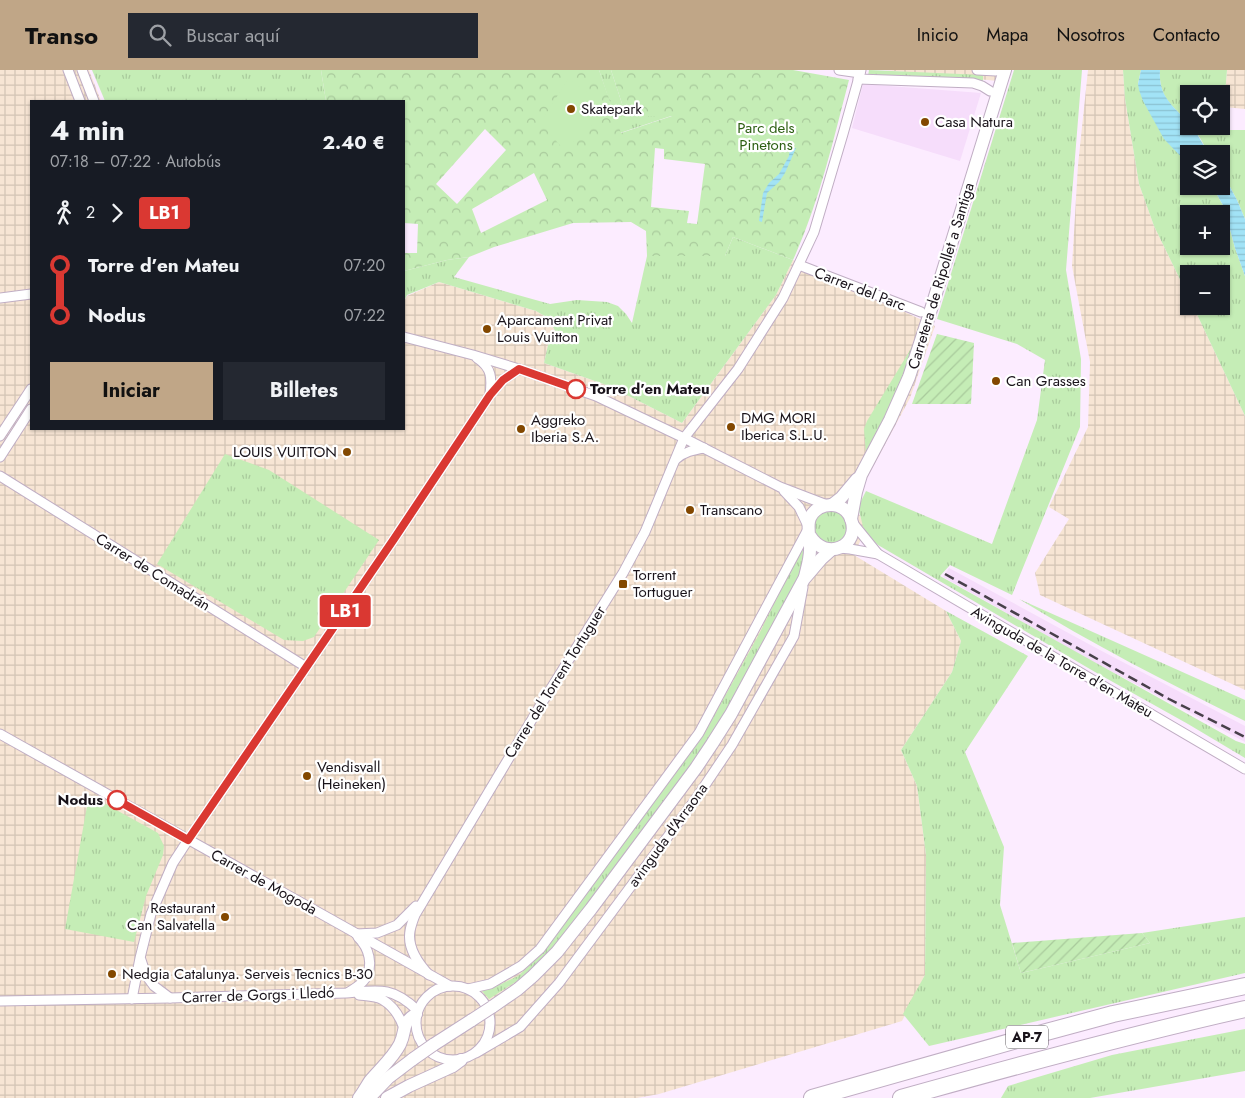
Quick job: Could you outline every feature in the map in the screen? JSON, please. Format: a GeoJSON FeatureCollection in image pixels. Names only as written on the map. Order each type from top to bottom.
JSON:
{"type":"FeatureCollection","features":[{"type":"Feature","properties":{"kind":"highway","name":"AP-7"},"geometry":{"type":"LineString","coordinates":[[812,1098],[1113,1014],[1245,986]]}},
{"type":"Feature","properties":{"kind":"highway","name":"AP-7"},"geometry":{"type":"LineString","coordinates":[[901,1098],[1092,1046],[1200,1019],[1245,1010]]}},
{"type":"Feature","properties":{"kind":"main road","name":"Carretera de Ripollet a Santiga"},"geometry":{"type":"LineString","coordinates":[[861,475],[909,377],[1000,70]]}},
{"type":"Feature","properties":{"kind":"main road"},"geometry":{"type":"LineString","coordinates":[[804,580],[810,557],[809,521],[818,509],[842,498],[861,475]]}},
{"type":"Feature","properties":{"kind":"main road"},"geometry":{"type":"LineString","coordinates":[[369,1098],[388,1078],[413,1059],[492,1007],[533,976],[557,952],[586,916],[684,784],[723,727],[804,580],[821,559],[846,544],[850,539],[853,528],[852,521],[856,492],[861,475]]}},
{"type":"Feature","properties":{"kind":"main road"},"geometry":{"type":"LineString","coordinates":[[829,505],[841,507],[847,512],[852,521]]}},
{"type":"Feature","properties":{"kind":"main road"},"geometry":{"type":"LineString","coordinates":[[809,530],[818,546],[835,549]]}},
{"type":"Feature","properties":{"kind":"main road"},"geometry":{"type":"LineString","coordinates":[[359,1098],[370,1081],[399,1046],[406,1022],[416,1012]]}},
{"type":"Feature","properties":{"kind":"main road"},"geometry":{"type":"LineString","coordinates":[[387,1098],[422,1079],[453,1066],[461,1060]]}},
{"type":"Feature","properties":{"kind":"street"},"geometry":{"type":"LineString","coordinates":[[68,70],[80,100]]}},
{"type":"Feature","properties":{"kind":"street"},"geometry":{"type":"LineString","coordinates":[[82,70],[94,100]]}},
{"type":"Feature","properties":{"kind":"street"},"geometry":{"type":"LineString","coordinates":[[839,70],[859,74],[973,83],[990,91]]}},
{"type":"Feature","properties":{"kind":"street"},"geometry":{"type":"LineString","coordinates":[[977,70],[1000,70]]}},
{"type":"Feature","properties":{"kind":"street","name":"Carrer del Torrent Tortuguer"},"geometry":{"type":"LineString","coordinates":[[429,975],[416,960],[411,947],[410,933],[415,915],[540,706],[623,573],[645,532],[684,438],[738,369],[783,298],[814,232],[859,74]]}},
{"type":"Feature","properties":{"kind":"street","name":"Carrer del Parc"},"geometry":{"type":"LineString","coordinates":[[799,265],[921,312]]}},
{"type":"Feature","properties":{"kind":"street"},"geometry":{"type":"LineString","coordinates":[[0,298],[30,294]]}},
{"type":"Feature","properties":{"kind":"street"},"geometry":{"type":"LineString","coordinates":[[405,337],[519,369],[596,396],[780,487],[829,505]]}},
{"type":"Feature","properties":{"kind":"street"},"geometry":{"type":"LineString","coordinates":[[472,355],[485,363],[490,374],[490,395]]}},
{"type":"Feature","properties":{"kind":"street"},"geometry":{"type":"LineString","coordinates":[[132,999],[151,914],[173,863],[490,395],[503,380],[519,369]]}},
{"type":"Feature","properties":{"kind":"street"},"geometry":{"type":"LineString","coordinates":[[0,436],[30,391]]}},
{"type":"Feature","properties":{"kind":"street"},"geometry":{"type":"LineString","coordinates":[[0,456],[30,411]]}},
{"type":"Feature","properties":{"kind":"street"},"geometry":{"type":"LineString","coordinates":[[674,461],[692,450],[704,448]]}},
{"type":"Feature","properties":{"kind":"street","name":"Carrer de Comadrán"},"geometry":{"type":"LineString","coordinates":[[0,476],[306,667]]}},
{"type":"Feature","properties":{"kind":"street"},"geometry":{"type":"LineString","coordinates":[[468,989],[490,984],[522,966],[540,949],[699,733],[809,530],[799,507],[780,487]]}},
{"type":"Feature","properties":{"kind":"street","name":"Avinguda de la Torre d'en Mateu"},"geometry":{"type":"LineString","coordinates":[[852,521],[878,554]]}},
{"type":"Feature","properties":{"kind":"street","name":"Avinguda de la Torre d'en Mateu"},"geometry":{"type":"LineString","coordinates":[[835,549],[850,549],[878,554],[1245,770]]}},
{"type":"Feature","properties":{"kind":"street","name":"avinguda d'Arraona"},"geometry":{"type":"LineString","coordinates":[[476,1053],[520,1027],[559,984],[695,800],[732,745],[794,636],[804,580]]}},
{"type":"Feature","properties":{"kind":"street","name":"Carrer de Mogoda"},"geometry":{"type":"LineString","coordinates":[[0,734],[450,986]]}},
{"type":"Feature","properties":{"kind":"street","name":"Carrer del Torrent Tortuguer"},"geometry":{"type":"LineString","coordinates":[[356,934],[377,933],[397,925],[425,897]]}},
{"type":"Feature","properties":{"kind":"street","name":"Carrer de Gorgs i Lledó"},"geometry":{"type":"LineString","coordinates":[[346,993],[358,986],[366,978],[370,966],[369,955],[364,943],[356,934]]}},
{"type":"Feature","properties":{"kind":"street","name":"Carrer de Gorgs i Lledó"},"geometry":{"type":"LineString","coordinates":[[140,958],[146,976],[154,986],[170,998]]}},
{"type":"Feature","properties":{"kind":"street"},"geometry":{"type":"LineString","coordinates":[[459,986],[468,989],[476,994],[485,1004],[490,1016],[490,1029],[485,1043],[476,1053],[461,1060],[442,1060],[426,1050],[419,1040],[416,1032],[416,1012],[424,998],[438,988],[459,986]]}},
{"type":"Feature","properties":{"kind":"street","name":"Carrer de Gorgs i Lledó"},"geometry":{"type":"LineString","coordinates":[[0,1001],[346,993],[375,990],[404,998],[416,1012]]}},
{"type":"Feature","properties":{"kind":"street","name":"Carrer de Gorgs i Lledó"},"geometry":{"type":"LineString","coordinates":[[346,993],[381,999],[395,1010],[404,1028]]}},
{"type":"Feature","properties":{"kind":"shaded area"},"geometry":{"type":"Polygon","coordinates":[[[0,70],[89,70],[101,100],[30,100],[30,430],[405,430],[405,299],[407,296],[439,282],[536,311],[546,317],[555,330],[548,345],[544,363],[609,386],[682,423],[776,295],[793,260],[935,326],[910,398],[861,489],[857,510],[866,528],[854,555],[946,611],[961,641],[952,672],[901,750],[917,786],[926,855],[925,975],[902,1021],[659,1094],[637,1098],[0,1098],[0,70]]]}},
{"type":"Feature","properties":{"kind":"shaded area"},"geometry":{"type":"Polygon","coordinates":[[[885,70],[1012,70],[1008,82],[885,70]]]}},
{"type":"Feature","properties":{"kind":"shaded area"},"geometry":{"type":"Polygon","coordinates":[[[1088,70],[1123,70],[1125,99],[1139,184],[1154,226],[1180,279],[1180,315],[1197,315],[1245,416],[1245,690],[1040,595],[1035,573],[1069,519],[1049,507],[1088,427],[1090,362],[1072,266],[1078,165],[1088,70]]]}},
{"type":"Feature","properties":{"kind":"shaded area"},"geometry":{"type":"Polygon","coordinates":[[[1227,70],[1245,70],[1245,109],[1230,108],[1230,85],[1226,85],[1227,70]]]}},
{"type":"Feature","properties":{"kind":"shaded area"},"geometry":{"type":"Polygon","coordinates":[[[863,84],[981,93],[960,161],[852,128],[863,84]]]}},
{"type":"Feature","properties":{"kind":"shaded area"},"geometry":{"type":"Polygon","coordinates":[[[949,568],[1245,726],[1245,742],[1090,660],[943,577],[949,568]]]}},
{"type":"Feature","properties":{"kind":"green space"},"geometry":{"type":"Polygon","coordinates":[[[92,70],[321,70],[326,100],[105,100],[92,70]]]}},
{"type":"Feature","properties":{"kind":"green space","name":"Parc dels Pinetons"},"geometry":{"type":"Polygon","coordinates":[[[321,70],[599,70],[621,133],[672,116],[626,116],[611,70],[793,70],[849,80],[818,194],[793,260],[733,237],[725,256],[647,256],[646,231],[631,222],[573,223],[494,247],[469,257],[447,260],[405,271],[405,253],[417,253],[418,224],[405,223],[405,100],[326,100],[321,70]],[[485,129],[436,184],[457,204],[506,150],[485,129]],[[655,148],[651,207],[689,211],[687,223],[697,224],[705,164],[664,159],[664,149],[655,148]],[[534,173],[472,209],[481,233],[547,200],[534,173]]]}},
{"type":"Feature","properties":{"kind":"green space"},"geometry":{"type":"Polygon","coordinates":[[[599,70],[611,70],[626,116],[674,115],[620,133],[599,70]]]}},
{"type":"Feature","properties":{"kind":"green space"},"geometry":{"type":"Polygon","coordinates":[[[869,70],[983,75],[983,81],[868,76],[869,70]]]}},
{"type":"Feature","properties":{"kind":"green space"},"geometry":{"type":"Polygon","coordinates":[[[1014,70],[1082,70],[1066,270],[1081,359],[1080,427],[1012,595],[950,565],[940,576],[1236,741],[1245,744],[1245,758],[878,545],[865,534],[858,507],[866,491],[992,544],[1037,420],[1045,360],[1017,344],[937,319],[1014,70]]]}},
{"type":"Feature","properties":{"kind":"green space"},"geometry":{"type":"Polygon","coordinates":[[[1123,70],[1141,70],[1138,84],[1180,153],[1180,195],[1217,195],[1223,205],[1180,205],[1180,255],[1230,255],[1230,229],[1245,276],[1245,416],[1197,315],[1230,315],[1230,265],[1180,265],[1180,279],[1154,226],[1139,184],[1125,99],[1123,70]]]}},
{"type":"Feature","properties":{"kind":"green space"},"geometry":{"type":"Polygon","coordinates":[[[1160,70],[1227,70],[1226,85],[1180,85],[1180,114],[1164,94],[1160,80],[1160,70]]]}},
{"type":"Feature","properties":{"kind":"green space","name":"Skatepark"},"geometry":{"type":"Polygon","coordinates":[[[568,79],[592,96],[588,102],[601,117],[564,150],[551,135],[556,129],[544,117],[568,79]]]}},
{"type":"Feature","properties":{"kind":"green space"},"geometry":{"type":"Polygon","coordinates":[[[1230,130],[1245,130],[1245,219],[1230,187],[1230,145],[1204,145],[1198,135],[1230,135],[1230,130]]]}},
{"type":"Feature","properties":{"kind":"green space"},"geometry":{"type":"Polygon","coordinates":[[[733,237],[793,260],[776,295],[682,423],[609,386],[544,363],[548,345],[555,330],[546,317],[536,311],[439,282],[407,295],[405,299],[405,271],[447,260],[469,257],[454,277],[550,304],[577,300],[607,302],[618,306],[632,323],[647,256],[725,256],[733,237]]]}},
{"type":"Feature","properties":{"kind":"green space"},"geometry":{"type":"Polygon","coordinates":[[[921,327],[899,388],[866,454],[864,429],[867,421],[909,352],[921,327]]]}},
{"type":"Feature","properties":{"kind":"green space"},"geometry":{"type":"Polygon","coordinates":[[[937,334],[974,343],[971,404],[912,404],[937,334]]]}},
{"type":"Feature","properties":{"kind":"green space"},"geometry":{"type":"Polygon","coordinates":[[[225,454],[269,470],[379,540],[314,637],[303,641],[284,640],[157,564],[225,454]]]}},
{"type":"Feature","properties":{"kind":"green space"},"geometry":{"type":"Polygon","coordinates":[[[823,509],[846,513],[849,535],[834,545],[822,542],[814,532],[814,519],[823,509]]]}},
{"type":"Feature","properties":{"kind":"green space"},"geometry":{"type":"Polygon","coordinates":[[[806,540],[804,569],[713,738],[570,929],[525,976],[489,999],[482,991],[518,976],[540,956],[703,736],[758,636],[806,540]]]}},
{"type":"Feature","properties":{"kind":"green space"},"geometry":{"type":"Polygon","coordinates":[[[1019,599],[1245,700],[1245,721],[1130,663],[1019,599]]]}},
{"type":"Feature","properties":{"kind":"green space"},"geometry":{"type":"Polygon","coordinates":[[[946,611],[1028,656],[965,752],[1004,847],[1000,905],[1021,973],[1150,943],[1142,933],[1245,917],[1245,973],[929,1046],[903,1014],[925,975],[926,855],[917,786],[901,750],[952,672],[961,641],[946,611]]]}},
{"type":"Feature","properties":{"kind":"green space"},"geometry":{"type":"Polygon","coordinates":[[[89,795],[158,833],[164,846],[163,855],[146,896],[134,942],[65,929],[89,795]]]}},
{"type":"Feature","properties":{"kind":"green space"},"geometry":{"type":"Polygon","coordinates":[[[1142,933],[1150,943],[1021,973],[1012,943],[1142,933]]]}},
{"type":"Feature","properties":{"kind":"green space"},"geometry":{"type":"Polygon","coordinates":[[[1245,1029],[1245,1071],[1090,1098],[1001,1098],[1008,1086],[1112,1055],[1245,1029]]]}},
{"type":"Feature","properties":{"kind":"water"},"geometry":{"type":"Polygon","coordinates":[[[1141,70],[1160,70],[1161,87],[1164,94],[1180,114],[1180,135],[1198,135],[1204,145],[1180,145],[1180,156],[1164,139],[1143,101],[1138,84],[1141,70]]]}},
{"type":"Feature","properties":{"kind":"water"},"geometry":{"type":"Polygon","coordinates":[[[790,148],[796,148],[785,173],[779,182],[767,193],[762,222],[759,221],[763,193],[769,183],[779,174],[789,156],[790,148]]]}},
{"type":"Feature","properties":{"kind":"water"},"geometry":{"type":"Polygon","coordinates":[[[1230,187],[1245,219],[1245,276],[1230,229],[1230,205],[1223,205],[1217,195],[1230,195],[1230,187]]]}},
{"type":"Feature","properties":{"kind":"railway"},"geometry":{"type":"LineString","coordinates":[[945,574],[1169,699],[1245,737]]}},
{"type":"Feature","properties":{"kind":"bus line","name":"LB1"},"geometry":{"type":"LineString","coordinates":[[117,800],[188,840],[490,395],[503,380],[519,369],[576,389]]}},
{"type":"Feature","properties":{"kind":"place","name":"Skatepark"},"geometry":{"type":"Point","coordinates":[571,109]}},
{"type":"Feature","properties":{"kind":"place","name":"Casa Natura"},"geometry":{"type":"Point","coordinates":[925,122]}},
{"type":"Feature","properties":{"kind":"place","name":"Aparcament Privat Louis Vuitton"},"geometry":{"type":"Point","coordinates":[487,329]}},
{"type":"Feature","properties":{"kind":"place","name":"Can Grasses"},"geometry":{"type":"Point","coordinates":[996,381]}},
{"type":"Feature","properties":{"kind":"place","name":"Torre d’en Mateu"},"geometry":{"type":"Point","coordinates":[576,389]}},
{"type":"Feature","properties":{"kind":"place","name":"DMG MORI Iberica S.L.U."},"geometry":{"type":"Point","coordinates":[731,427]}},
{"type":"Feature","properties":{"kind":"place","name":"Aggreko Iberia S.A."},"geometry":{"type":"Point","coordinates":[521,429]}},
{"type":"Feature","properties":{"kind":"place","name":"LOUIS VUITTON"},"geometry":{"type":"Point","coordinates":[347,452]}},
{"type":"Feature","properties":{"kind":"place","name":"Transcano"},"geometry":{"type":"Point","coordinates":[690,510]}},
{"type":"Feature","properties":{"kind":"place","name":"Torrent Tortuguer"},"geometry":{"type":"Point","coordinates":[623,584]}},
{"type":"Feature","properties":{"kind":"place","name":"Vendisvall (Heineken)"},"geometry":{"type":"Point","coordinates":[307,776]}},
{"type":"Feature","properties":{"kind":"place","name":"Nodus"},"geometry":{"type":"Point","coordinates":[117,800]}},
{"type":"Feature","properties":{"kind":"place","name":"Restaurant Can Salvatella"},"geometry":{"type":"Point","coordinates":[225,917]}},
{"type":"Feature","properties":{"kind":"place","name":"Nedgia Catalunya. Serveis Tecnics B-30"},"geometry":{"type":"Point","coordinates":[112,974]}}]}
